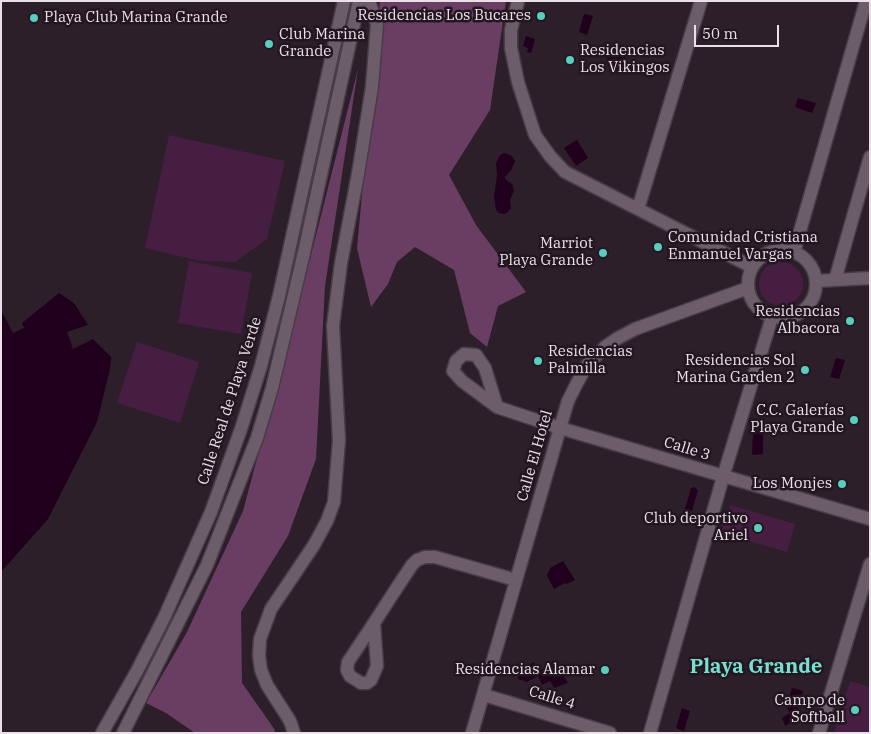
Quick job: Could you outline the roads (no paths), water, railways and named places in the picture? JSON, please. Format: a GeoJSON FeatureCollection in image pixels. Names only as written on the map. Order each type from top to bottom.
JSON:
{"type":"FeatureCollection","features":[{"type":"Feature","properties":{"kind":"street","name":"Calle Real de Playa Verde"},"geometry":{"type":"LineString","coordinates":[[102,733],[164,618],[218,493],[241,429],[261,366],[279,296],[344,1]]}},
{"type":"Feature","properties":{"kind":"street","name":"Calle Real de Playa Verde"},"geometry":{"type":"LineString","coordinates":[[123,733],[207,565],[258,434],[293,299],[359,1]]}},
{"type":"Feature","properties":{"kind":"street"},"geometry":{"type":"LineString","coordinates":[[294,733],[290,721],[267,685],[258,656],[260,639],[271,609],[314,544],[327,521],[334,502],[338,440],[333,326],[341,263],[372,87],[377,24],[369,1]]}},
{"type":"Feature","properties":{"kind":"street"},"geometry":{"type":"LineString","coordinates":[[518,1],[511,30],[511,48],[518,82],[535,135],[550,156],[566,172],[752,267]]}},
{"type":"Feature","properties":{"kind":"street"},"geometry":{"type":"LineString","coordinates":[[638,209],[701,1]]}},
{"type":"Feature","properties":{"kind":"street"},"geometry":{"type":"LineString","coordinates":[[794,252],[866,1]]}},
{"type":"Feature","properties":{"kind":"street"},"geometry":{"type":"LineString","coordinates":[[836,280],[870,157]]}},
{"type":"Feature","properties":{"kind":"street"},"geometry":{"type":"LineString","coordinates":[[308,163],[323,167]]}},
{"type":"Feature","properties":{"kind":"street"},"geometry":{"type":"LineString","coordinates":[[294,229],[308,234]]}},
{"type":"Feature","properties":{"kind":"street"},"geometry":{"type":"LineString","coordinates":[[782,250],[794,252],[805,258],[812,268],[816,281],[815,292],[811,302],[794,316],[772,317],[756,306],[751,298],[748,288],[749,274],[760,258],[770,252],[782,250]]}},
{"type":"Feature","properties":{"kind":"street"},"geometry":{"type":"LineString","coordinates":[[816,281],[870,278]]}},
{"type":"Feature","properties":{"kind":"street","name":"Calle El Hotel"},"geometry":{"type":"LineString","coordinates":[[472,733],[568,401],[577,383],[588,366],[605,347],[635,329],[748,288]]}},
{"type":"Feature","properties":{"kind":"street"},"geometry":{"type":"LineString","coordinates":[[279,296],[293,299]]}},
{"type":"Feature","properties":{"kind":"street"},"geometry":{"type":"LineString","coordinates":[[650,733],[723,477],[772,317]]}},
{"type":"Feature","properties":{"kind":"street"},"geometry":{"type":"LineString","coordinates":[[261,366],[276,370]]}},
{"type":"Feature","properties":{"kind":"street","name":"Calle 3"},"geometry":{"type":"LineString","coordinates":[[497,407],[723,477],[870,519]]}},
{"type":"Feature","properties":{"kind":"street"},"geometry":{"type":"LineString","coordinates":[[241,429],[258,434]]}},
{"type":"Feature","properties":{"kind":"street"},"geometry":{"type":"LineString","coordinates":[[218,493],[234,498]]}},
{"type":"Feature","properties":{"kind":"street"},"geometry":{"type":"LineString","coordinates":[[191,557],[207,565]]}},
{"type":"Feature","properties":{"kind":"street"},"geometry":{"type":"LineString","coordinates":[[374,623],[412,565],[420,558],[435,557],[516,580]]}},
{"type":"Feature","properties":{"kind":"street"},"geometry":{"type":"LineString","coordinates":[[819,733],[870,564]]}},
{"type":"Feature","properties":{"kind":"street"},"geometry":{"type":"LineString","coordinates":[[164,618],[178,626]]}},
{"type":"Feature","properties":{"kind":"street","name":"Calle 4"},"geometry":{"type":"LineString","coordinates":[[484,694],[610,733]]}},
{"type":"Feature","properties":{"kind":"street"},"geometry":{"type":"LineString","coordinates":[[116,710],[131,720]]}},
{"type":"Feature","properties":{"kind":"place","name":"Residencias Los Bucares"},"geometry":{"type":"Point","coordinates":[541,16]}},
{"type":"Feature","properties":{"kind":"place","name":"Playa Club Marina Grande"},"geometry":{"type":"Point","coordinates":[34,18]}},
{"type":"Feature","properties":{"kind":"place","name":"Club Marina Grande"},"geometry":{"type":"Point","coordinates":[269,44]}},
{"type":"Feature","properties":{"kind":"place","name":"Residencias Los Vikingos"},"geometry":{"type":"Point","coordinates":[570,60]}},
{"type":"Feature","properties":{"kind":"place","name":"Comunidad Cristiana Enmanuel Vargas"},"geometry":{"type":"Point","coordinates":[658,247]}},
{"type":"Feature","properties":{"kind":"place","name":"Marriot Playa Grande"},"geometry":{"type":"Point","coordinates":[603,253]}},
{"type":"Feature","properties":{"kind":"place","name":"Residencias Albacora"},"geometry":{"type":"Point","coordinates":[850,321]}},
{"type":"Feature","properties":{"kind":"place","name":"Residencias Palmilla"},"geometry":{"type":"Point","coordinates":[538,361]}},
{"type":"Feature","properties":{"kind":"place","name":"Residencias Sol Marina Garden 2"},"geometry":{"type":"Point","coordinates":[805,370]}},
{"type":"Feature","properties":{"kind":"place","name":"C.C. Galerías Playa Grande"},"geometry":{"type":"Point","coordinates":[854,420]}},
{"type":"Feature","properties":{"kind":"place","name":"Los Monjes"},"geometry":{"type":"Point","coordinates":[842,484]}},
{"type":"Feature","properties":{"kind":"place","name":"Club deportivo Ariel"},"geometry":{"type":"Point","coordinates":[758,528]}},
{"type":"Feature","properties":{"kind":"place","name":"Residencias Alamar"},"geometry":{"type":"Point","coordinates":[605,670]}},
{"type":"Feature","properties":{"kind":"place","name":"Campo de Softball"},"geometry":{"type":"Point","coordinates":[855,710]}},
{"type":"Feature","properties":{"kind":"district","name":"Playa Grande"},"geometry":{"type":"Point","coordinates":[756,667]}}]}
